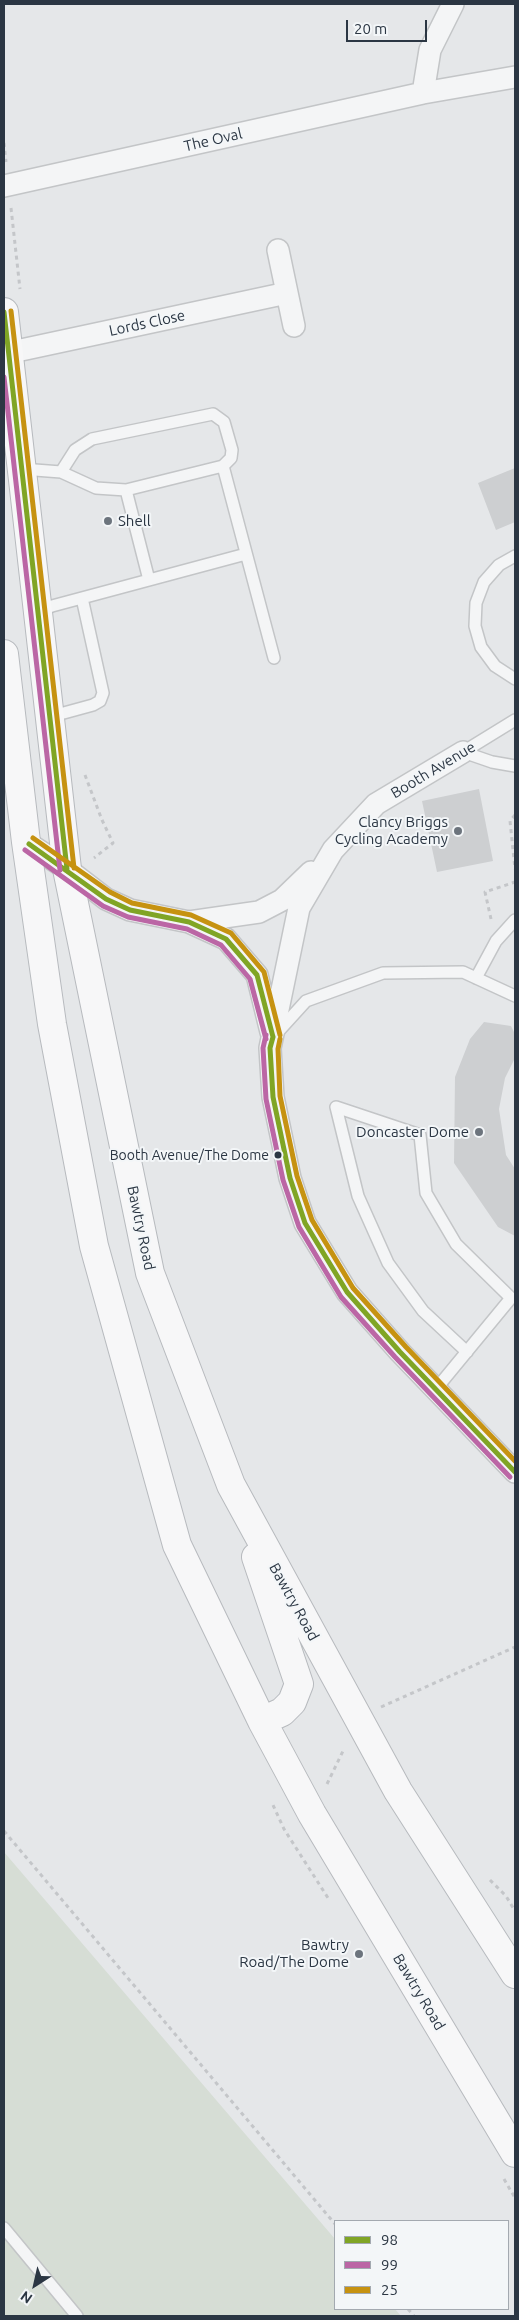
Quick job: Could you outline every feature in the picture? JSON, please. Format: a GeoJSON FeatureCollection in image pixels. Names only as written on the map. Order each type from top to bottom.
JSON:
{"type":"FeatureCollection","features":[{"type":"Feature","properties":{"kind":"highway","name":"Bawtry Road"},"geometry":{"type":"LineString","coordinates":[[4,312],[20,469],[67,869],[150,1273],[231,1485],[398,1791],[515,1974]]}},
{"type":"Feature","properties":{"kind":"highway","name":"Bawtry Road"},"geometry":{"type":"LineString","coordinates":[[4,654],[26,842],[52,1024],[94,1246],[177,1545],[262,1721],[312,1814],[515,2153]]}},
{"type":"Feature","properties":{"kind":"highway"},"geometry":{"type":"LineString","coordinates":[[231,1485],[299,1684],[292,1702],[282,1712],[262,1721]]}},
{"type":"Feature","properties":{"kind":"street"},"geometry":{"type":"LineString","coordinates":[[423,93],[430,50],[453,4]]}},
{"type":"Feature","properties":{"kind":"street","name":"The Oval"},"geometry":{"type":"LineString","coordinates":[[4,186],[423,93],[515,77]]}},
{"type":"Feature","properties":{"kind":"street"},"geometry":{"type":"LineString","coordinates":[[278,250],[294,326]]}},
{"type":"Feature","properties":{"kind":"street","name":"Lords Close"},"geometry":{"type":"LineString","coordinates":[[8,353],[288,293]]}},
{"type":"Feature","properties":{"kind":"street","name":"Booth Avenue"},"geometry":{"type":"LineString","coordinates":[[463,752],[376,804],[333,850],[299,908],[270,1048],[273,1097],[290,1178],[304,1223],[347,1292],[515,1472]]}},
{"type":"Feature","properties":{"kind":"street"},"geometry":{"type":"LineString","coordinates":[[26,842],[67,869],[106,899],[130,910],[189,922],[226,939],[256,975],[273,1037]]}},
{"type":"Feature","properties":{"kind":"street"},"geometry":{"type":"LineString","coordinates":[[189,922],[259,912],[282,900],[333,850]]}},
{"type":"Feature","properties":{"kind":"lane"},"geometry":{"type":"LineString","coordinates":[[20,469],[39,468],[61,472],[96,488],[126,490],[224,466],[231,458],[232,450],[224,422],[212,414],[92,439],[75,450],[61,472]]}},
{"type":"Feature","properties":{"kind":"lane"},"geometry":{"type":"LineString","coordinates":[[224,466],[274,658]]}},
{"type":"Feature","properties":{"kind":"lane"},"geometry":{"type":"LineString","coordinates":[[126,490],[149,580]]}},
{"type":"Feature","properties":{"kind":"lane"},"geometry":{"type":"LineString","coordinates":[[37,613],[82,598],[246,554]]}},
{"type":"Feature","properties":{"kind":"lane"},"geometry":{"type":"LineString","coordinates":[[515,556],[499,565],[484,582],[476,603],[475,626],[481,647],[494,666],[515,679]]}},
{"type":"Feature","properties":{"kind":"lane"},"geometry":{"type":"LineString","coordinates":[[49,717],[93,705],[100,701],[103,693],[82,598]]}},
{"type":"Feature","properties":{"kind":"lane","name":"Booth Avenue"},"geometry":{"type":"LineString","coordinates":[[463,752],[515,720]]}},
{"type":"Feature","properties":{"kind":"lane"},"geometry":{"type":"LineString","coordinates":[[463,752],[492,762],[515,766]]}},
{"type":"Feature","properties":{"kind":"lane"},"geometry":{"type":"LineString","coordinates":[[476,978],[496,941],[515,920]]}},
{"type":"Feature","properties":{"kind":"lane"},"geometry":{"type":"LineString","coordinates":[[273,1037],[306,1001],[383,973],[463,972],[515,996]]}},
{"type":"Feature","properties":{"kind":"lane"},"geometry":{"type":"LineString","coordinates":[[436,1389],[511,1298],[456,1244],[426,1193],[420,1135],[336,1107],[358,1196],[388,1263],[423,1311],[466,1352]]}},
{"type":"Feature","properties":{"kind":"lane"},"geometry":{"type":"LineString","coordinates":[[4,2228],[77,2316]]}},
{"type":"Feature","properties":{"kind":"path"},"geometry":{"type":"LineString","coordinates":[[515,815],[510,820],[515,869]]}},
{"type":"Feature","properties":{"kind":"path"},"geometry":{"type":"LineString","coordinates":[[496,941],[485,892],[515,882]]}},
{"type":"Feature","properties":{"kind":"path"},"geometry":{"type":"LineString","coordinates":[[4,1831],[334,2223]]}},
{"type":"Feature","properties":{"kind":"path"},"geometry":{"type":"LineString","coordinates":[[485,1876],[506,1896],[515,1911]]}},
{"type":"Feature","properties":{"kind":"shaded area"},"geometry":{"type":"Polygon","coordinates":[[[4,1852],[334,2238],[334,2310],[396,2310],[401,2316],[4,2316],[4,1852]]]}},
{"type":"Feature","properties":{"kind":"building"},"geometry":{"type":"Polygon","coordinates":[[[515,468],[515,522],[496,530],[478,483],[515,468]]]}},
{"type":"Feature","properties":{"kind":"building","name":"Clancy Briggs Cycling Academy"},"geometry":{"type":"Polygon","coordinates":[[[479,789],[493,861],[437,872],[422,801],[479,789]]]}},
{"type":"Feature","properties":{"kind":"building","name":"Doncaster Dome"},"geometry":{"type":"Polygon","coordinates":[[[484,1022],[511,1026],[515,1034],[515,1058],[505,1078],[499,1109],[506,1155],[515,1169],[515,1236],[498,1227],[454,1163],[455,1077],[470,1039],[484,1022]]]}},
{"type":"Feature","properties":{"kind":"transit line","name":"25"},"geometry":{"type":"LineString","coordinates":[[11,311],[74,868]]}},
{"type":"Feature","properties":{"kind":"transit line","name":"98"},"geometry":{"type":"LineString","coordinates":[[4,312],[67,869]]}},
{"type":"Feature","properties":{"kind":"transit line","name":"99"},"geometry":{"type":"LineString","coordinates":[[4,377],[60,870]]}},
{"type":"Feature","properties":{"kind":"transit line","name":"25"},"geometry":{"type":"LineString","coordinates":[[33,838],[110,892],[132,903],[191,915],[231,933],[264,972],[280,1035]]}},
{"type":"Feature","properties":{"kind":"transit line","name":"98"},"geometry":{"type":"LineString","coordinates":[[29,844],[106,899],[130,910],[189,922],[226,939],[257,975],[273,1037]]}},
{"type":"Feature","properties":{"kind":"transit line","name":"99"},"geometry":{"type":"LineString","coordinates":[[25,850],[103,906],[128,917],[187,929],[221,945],[250,979],[266,1039]]}},
{"type":"Feature","properties":{"kind":"transit line","name":"99"},"geometry":{"type":"LineString","coordinates":[[266,1035],[263,1048],[266,1099],[283,1180],[299,1227],[341,1297],[395,1357],[510,1477]]}},
{"type":"Feature","properties":{"kind":"transit line","name":"98"},"geometry":{"type":"LineString","coordinates":[[273,1037],[270,1048],[273,1097],[290,1178],[305,1223],[347,1292],[400,1352],[515,1472]]}},
{"type":"Feature","properties":{"kind":"transit line","name":"25"},"geometry":{"type":"LineString","coordinates":[[280,1039],[278,1049],[280,1096],[297,1176],[312,1220],[353,1288],[406,1347],[515,1461]]}},
{"type":"Feature","properties":{"kind":"place","name":"Shell"},"geometry":{"type":"Point","coordinates":[108,521]}},
{"type":"Feature","properties":{"kind":"place","name":"Clancy Briggs Cycling Academy"},"geometry":{"type":"Point","coordinates":[458,831]}},
{"type":"Feature","properties":{"kind":"place","name":"Doncaster Dome"},"geometry":{"type":"Point","coordinates":[479,1132]}},
{"type":"Feature","properties":{"kind":"place","name":"Booth Avenue/The Dome"},"geometry":{"type":"Point","coordinates":[278,1155]}},
{"type":"Feature","properties":{"kind":"place","name":"Bawtry Road/The Dome"},"geometry":{"type":"Point","coordinates":[359,1954]}}]}
